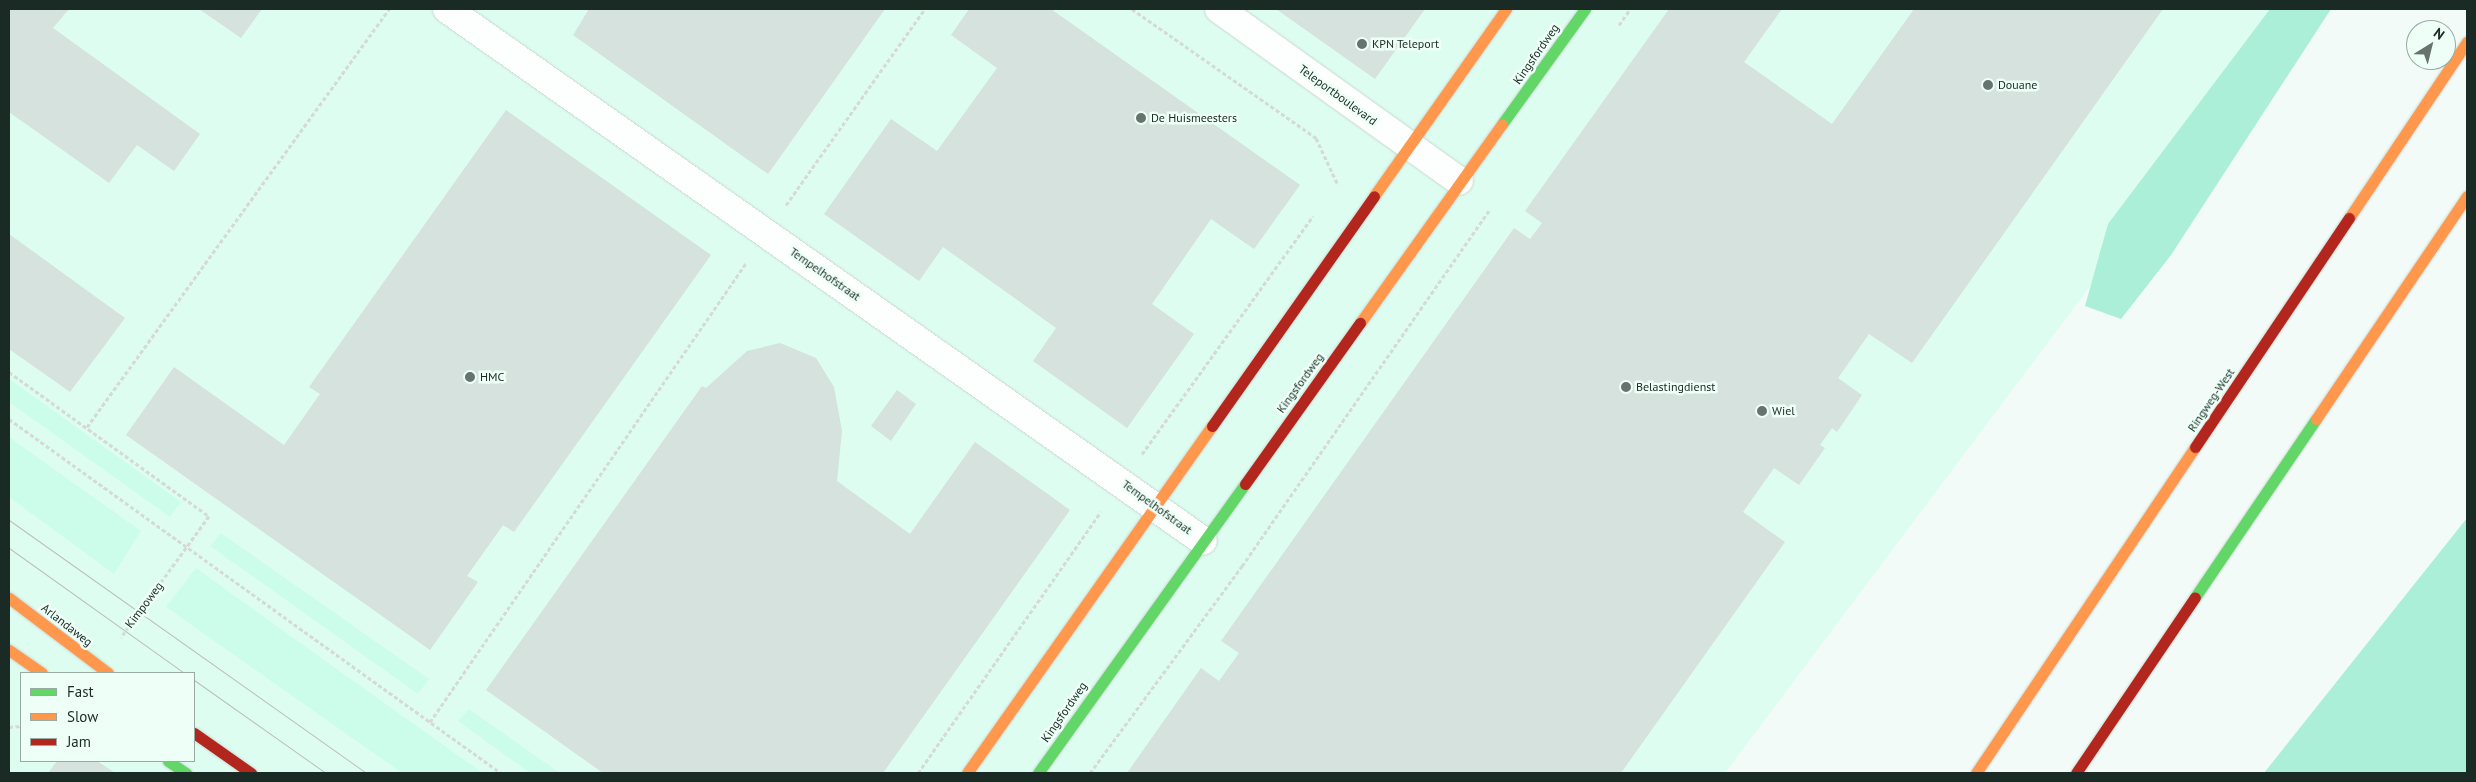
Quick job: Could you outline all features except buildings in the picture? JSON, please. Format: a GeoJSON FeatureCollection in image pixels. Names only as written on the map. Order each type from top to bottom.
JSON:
{"type":"FeatureCollection","features":[{"type":"Feature","properties":{"kind":"main road"},"geometry":{"type":"LineString","coordinates":[[967,773],[1157,507],[1506,9]]}},
{"type":"Feature","properties":{"kind":"main road","name":"Kingsfordweg"},"geometry":{"type":"LineString","coordinates":[[1038,773],[1459,181],[1585,9]]}},
{"type":"Feature","properties":{"kind":"main road","name":"Ringweg-West"},"geometry":{"type":"LineString","coordinates":[[1976,773],[2402,144],[2467,42]]}},
{"type":"Feature","properties":{"kind":"main road"},"geometry":{"type":"LineString","coordinates":[[2076,773],[2467,196]]}},
{"type":"Feature","properties":{"kind":"main road","name":"Arlandaweg"},"geometry":{"type":"LineString","coordinates":[[9,598],[106,672]]}},
{"type":"Feature","properties":{"kind":"main road"},"geometry":{"type":"LineString","coordinates":[[9,650],[41,672]]}},
{"type":"Feature","properties":{"kind":"main road"},"geometry":{"type":"LineString","coordinates":[[195,734],[251,773]]}},
{"type":"Feature","properties":{"kind":"main road"},"geometry":{"type":"LineString","coordinates":[[170,762],[186,773]]}},
{"type":"Feature","properties":{"kind":"street","name":"Tempelhofstraat"},"geometry":{"type":"LineString","coordinates":[[447,9],[1203,541]]}},
{"type":"Feature","properties":{"kind":"street","name":"Teleportboulevard"},"geometry":{"type":"LineString","coordinates":[[1218,9],[1459,181]]}},
{"type":"Feature","properties":{"kind":"path"},"geometry":{"type":"LineString","coordinates":[[9,372],[87,427],[389,9]]}},
{"type":"Feature","properties":{"kind":"path"},"geometry":{"type":"LineString","coordinates":[[430,722],[766,233],[925,9]]}},
{"type":"Feature","properties":{"kind":"path"},"geometry":{"type":"LineString","coordinates":[[1132,9],[1316,138],[1337,184]]}},
{"type":"Feature","properties":{"kind":"path"},"geometry":{"type":"LineString","coordinates":[[1090,773],[1236,574],[1449,267]]}},
{"type":"Feature","properties":{"kind":"path"},"geometry":{"type":"LineString","coordinates":[[9,419],[501,773]]}},
{"type":"Feature","properties":{"kind":"path","name":"Kimpoweg"},"geometry":{"type":"LineString","coordinates":[[87,427],[209,516],[98,667]]}},
{"type":"Feature","properties":{"kind":"shaded area"},"geometry":{"type":"Polygon","coordinates":[[[9,9],[2298,9],[1725,773],[9,773],[9,9]]]}},
{"type":"Feature","properties":{"kind":"shaded area"},"geometry":{"type":"Polygon","coordinates":[[[9,379],[181,502],[170,517],[9,402],[9,379]]]}},
{"type":"Feature","properties":{"kind":"shaded area"},"geometry":{"type":"Polygon","coordinates":[[[9,437],[141,531],[114,574],[9,497],[9,437]]]}},
{"type":"Feature","properties":{"kind":"shaded area"},"geometry":{"type":"Polygon","coordinates":[[[221,533],[429,679],[418,694],[210,546],[221,533]]]}},
{"type":"Feature","properties":{"kind":"shaded area"},"geometry":{"type":"Polygon","coordinates":[[[196,568],[483,773],[402,773],[166,607],[196,568]]]}},
{"type":"Feature","properties":{"kind":"shaded area"},"geometry":{"type":"Polygon","coordinates":[[[469,709],[560,773],[530,773],[458,721],[469,709]]]}},
{"type":"Feature","properties":{"kind":"green space"},"geometry":{"type":"Polygon","coordinates":[[[2270,9],[2331,9],[2171,255],[2121,319],[2085,306],[2108,224],[2270,9]]]}},
{"type":"Feature","properties":{"kind":"green space"},"geometry":{"type":"Polygon","coordinates":[[[2467,518],[2467,773],[2264,773],[2467,518]]]}},
{"type":"Feature","properties":{"kind":"tram line"},"geometry":{"type":"LineString","coordinates":[[9,520],[366,773]]}},
{"type":"Feature","properties":{"kind":"tram line"},"geometry":{"type":"LineString","coordinates":[[9,548],[183,672]]}},
{"type":"Feature","properties":{"kind":"tram line"},"geometry":{"type":"LineString","coordinates":[[195,681],[326,773]]}},
{"type":"Feature","properties":{"kind":"traffic: fast"},"geometry":{"type":"LineString","coordinates":[[1502,124],[1585,9]]}},
{"type":"Feature","properties":{"kind":"traffic: fast"},"geometry":{"type":"LineString","coordinates":[[2195,597],[2316,419]]}},
{"type":"Feature","properties":{"kind":"traffic: fast"},"geometry":{"type":"LineString","coordinates":[[1038,773],[1245,484]]}},
{"type":"Feature","properties":{"kind":"traffic: fast"},"geometry":{"type":"LineString","coordinates":[[170,762],[186,773]]}},
{"type":"Feature","properties":{"kind":"traffic: slow"},"geometry":{"type":"LineString","coordinates":[[1374,196],[1506,9]]}},
{"type":"Feature","properties":{"kind":"traffic: slow"},"geometry":{"type":"LineString","coordinates":[[2349,218],[2467,42]]}},
{"type":"Feature","properties":{"kind":"traffic: slow"},"geometry":{"type":"LineString","coordinates":[[1360,323],[1502,124]]}},
{"type":"Feature","properties":{"kind":"traffic: slow"},"geometry":{"type":"LineString","coordinates":[[2316,419],[2467,196]]}},
{"type":"Feature","properties":{"kind":"traffic: slow"},"geometry":{"type":"LineString","coordinates":[[967,773],[1212,426]]}},
{"type":"Feature","properties":{"kind":"traffic: slow"},"geometry":{"type":"LineString","coordinates":[[1976,773],[2195,447]]}},
{"type":"Feature","properties":{"kind":"traffic: slow"},"geometry":{"type":"LineString","coordinates":[[9,598],[107,672]]}},
{"type":"Feature","properties":{"kind":"traffic: slow"},"geometry":{"type":"LineString","coordinates":[[9,650],[41,672]]}},
{"type":"Feature","properties":{"kind":"traffic: jam"},"geometry":{"type":"LineString","coordinates":[[1212,426],[1374,196]]}},
{"type":"Feature","properties":{"kind":"traffic: jam"},"geometry":{"type":"LineString","coordinates":[[2195,447],[2349,218]]}},
{"type":"Feature","properties":{"kind":"traffic: jam"},"geometry":{"type":"LineString","coordinates":[[1245,484],[1360,323]]}},
{"type":"Feature","properties":{"kind":"traffic: jam"},"geometry":{"type":"LineString","coordinates":[[2076,773],[2195,597]]}},
{"type":"Feature","properties":{"kind":"traffic: jam"},"geometry":{"type":"LineString","coordinates":[[195,734],[251,773]]}},
{"type":"Feature","properties":{"kind":"place","name":"KPN Teleport"},"geometry":{"type":"Point","coordinates":[1362,44]}},
{"type":"Feature","properties":{"kind":"place","name":"Douane"},"geometry":{"type":"Point","coordinates":[1988,85]}},
{"type":"Feature","properties":{"kind":"place","name":"De Huismeesters"},"geometry":{"type":"Point","coordinates":[1141,118]}},
{"type":"Feature","properties":{"kind":"place","name":"HMC"},"geometry":{"type":"Point","coordinates":[470,377]}},
{"type":"Feature","properties":{"kind":"place","name":"Belastingdienst"},"geometry":{"type":"Point","coordinates":[1626,387]}},
{"type":"Feature","properties":{"kind":"place","name":"Wiel"},"geometry":{"type":"Point","coordinates":[1762,411]}}]}
